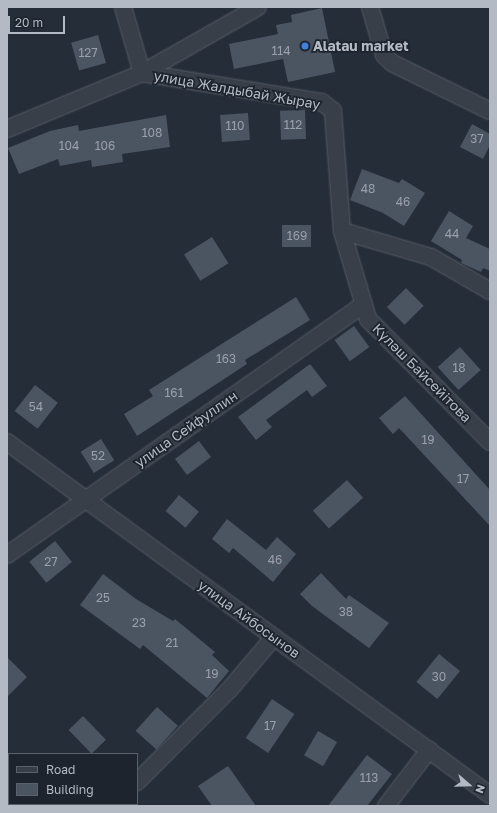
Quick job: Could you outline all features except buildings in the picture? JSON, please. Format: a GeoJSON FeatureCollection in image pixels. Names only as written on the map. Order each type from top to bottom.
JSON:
{"type":"FeatureCollection","features":[{"type":"Feature","properties":{"kind":"street","name":"улица Жалдыбай Жырау"},"geometry":{"type":"LineString","coordinates":[[123,7],[142,73],[322,102],[333,112],[342,230]]}},
{"type":"Feature","properties":{"kind":"street"},"geometry":{"type":"LineString","coordinates":[[7,129],[142,73],[258,7]]}},
{"type":"Feature","properties":{"kind":"street"},"geometry":{"type":"LineString","coordinates":[[370,7],[384,54],[392,63],[490,111]]}},
{"type":"Feature","properties":{"kind":"street"},"geometry":{"type":"LineString","coordinates":[[342,230],[431,257],[490,291]]}},
{"type":"Feature","properties":{"kind":"street","name":"Күләш Байсейітова"},"geometry":{"type":"LineString","coordinates":[[342,230],[368,319],[490,442]]}},
{"type":"Feature","properties":{"kind":"street","name":"улица Сейфуллин"},"geometry":{"type":"LineString","coordinates":[[7,555],[364,304]]}},
{"type":"Feature","properties":{"kind":"street","name":"улица Айбосынов"},"geometry":{"type":"LineString","coordinates":[[7,442],[490,795]]}},
{"type":"Feature","properties":{"kind":"street"},"geometry":{"type":"LineString","coordinates":[[138,781],[230,689],[274,637]]}},
{"type":"Feature","properties":{"kind":"street"},"geometry":{"type":"LineString","coordinates":[[386,806],[429,750]]}},
{"type":"Feature","properties":{"kind":"place","name":"Alatau market"},"geometry":{"type":"Point","coordinates":[305,46]}}]}
